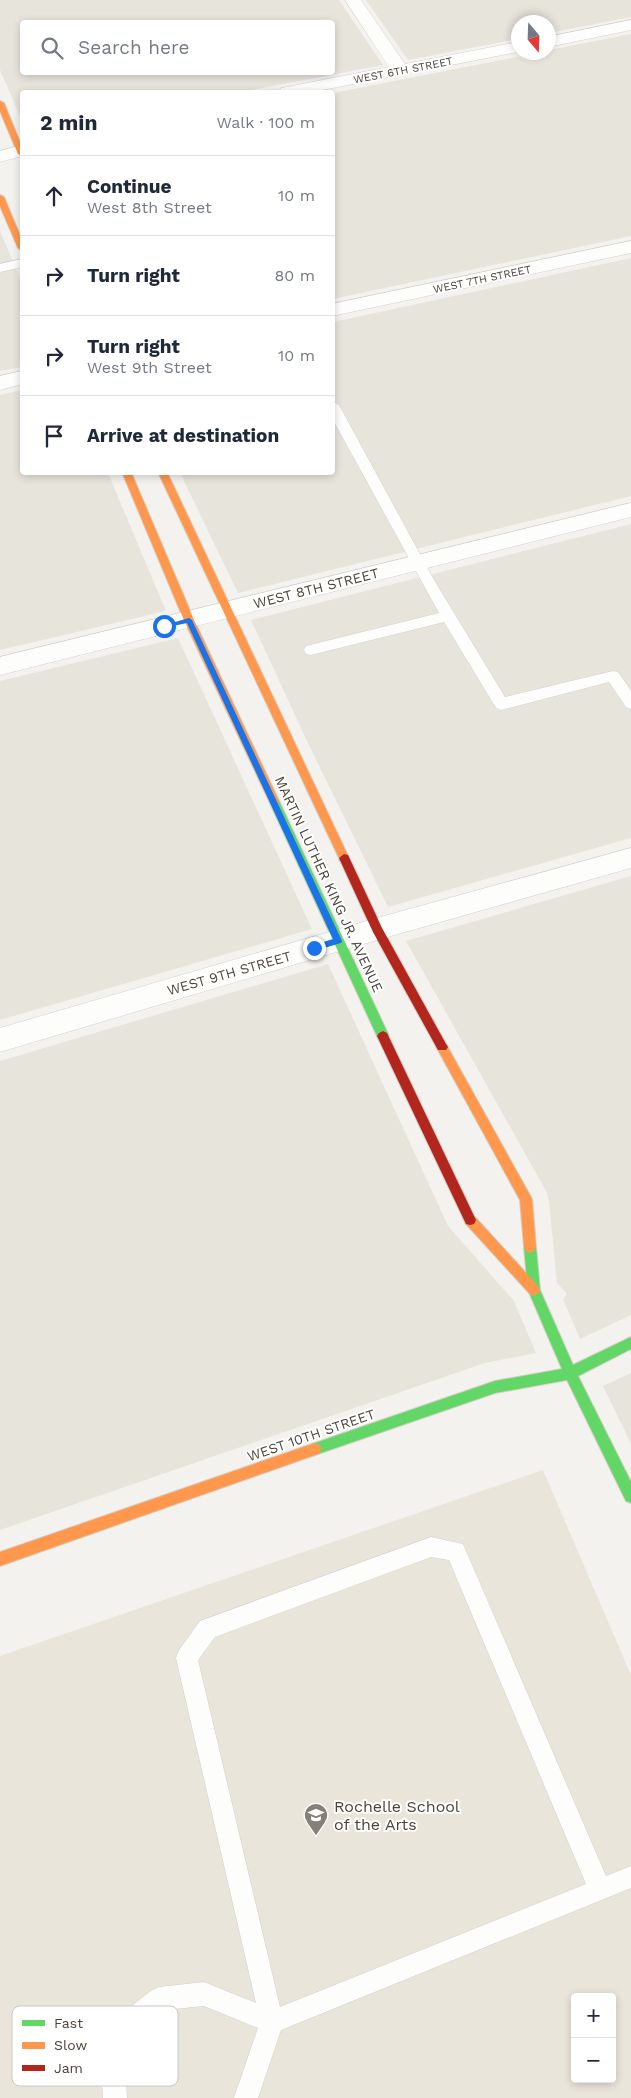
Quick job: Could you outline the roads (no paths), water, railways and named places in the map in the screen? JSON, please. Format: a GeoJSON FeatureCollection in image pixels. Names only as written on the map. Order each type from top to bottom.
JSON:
{"type":"FeatureCollection","features":[{"type":"Feature","properties":{"kind":"street"},"geometry":{"type":"LineString","coordinates":[[353,0],[401,70]]}},
{"type":"Feature","properties":{"kind":"street"},"geometry":{"type":"LineString","coordinates":[[556,40],[631,25]]}},
{"type":"Feature","properties":{"kind":"street","name":"WEST 6TH STREET"},"geometry":{"type":"LineString","coordinates":[[297,90],[511,49]]}},
{"type":"Feature","properties":{"kind":"street"},"geometry":{"type":"LineString","coordinates":[[0,103],[20,147]]}},
{"type":"Feature","properties":{"kind":"street"},"geometry":{"type":"LineString","coordinates":[[0,157],[20,152]]}},
{"type":"Feature","properties":{"kind":"street"},"geometry":{"type":"LineString","coordinates":[[0,197],[20,243]]}},
{"type":"Feature","properties":{"kind":"street","name":"WEST 7TH STREET"},"geometry":{"type":"LineString","coordinates":[[335,309],[631,247]]}},
{"type":"Feature","properties":{"kind":"street"},"geometry":{"type":"LineString","coordinates":[[0,383],[20,378]]}},
{"type":"Feature","properties":{"kind":"street","name":"MARTIN LUTHER KING JR. AVENUE"},"geometry":{"type":"LineString","coordinates":[[127,475],[189,620],[469,1219],[534,1290]]}},
{"type":"Feature","properties":{"kind":"street","name":"MARTIN LUTHER KING JR. AVENUE"},"geometry":{"type":"LineString","coordinates":[[163,475],[377,929],[526,1199],[534,1290],[570,1373],[631,1496]]}},
{"type":"Feature","properties":{"kind":"street","name":"WEST 8TH STREET"},"geometry":{"type":"LineString","coordinates":[[0,666],[631,510]]}},
{"type":"Feature","properties":{"kind":"street","name":"WEST 9TH STREET"},"geometry":{"type":"LineString","coordinates":[[0,1040],[377,929],[631,858]]}},
{"type":"Feature","properties":{"kind":"street","name":"WEST 10TH STREET"},"geometry":{"type":"LineString","coordinates":[[0,1559],[496,1387],[570,1373],[631,1343]]}},
{"type":"Feature","properties":{"kind":"lane"},"geometry":{"type":"LineString","coordinates":[[0,268],[20,263]]}},
{"type":"Feature","properties":{"kind":"lane"},"geometry":{"type":"LineString","coordinates":[[335,411],[447,616],[501,704],[613,676],[631,703]]}},
{"type":"Feature","properties":{"kind":"lane"},"geometry":{"type":"LineString","coordinates":[[311,650],[447,616]]}},
{"type":"Feature","properties":{"kind":"lane"},"geometry":{"type":"LineString","coordinates":[[246,2098],[272,2022],[187,1658],[208,1629],[431,1548],[456,1551],[600,1889]]}},
{"type":"Feature","properties":{"kind":"lane"},"geometry":{"type":"LineString","coordinates":[[150,2006],[159,1999],[204,1994],[272,2022],[631,1877]]}},
{"type":"Feature","properties":{"kind":"place","name":"Rochelle School of the Arts"},"geometry":{"type":"Point","coordinates":[316,1836]}}]}
